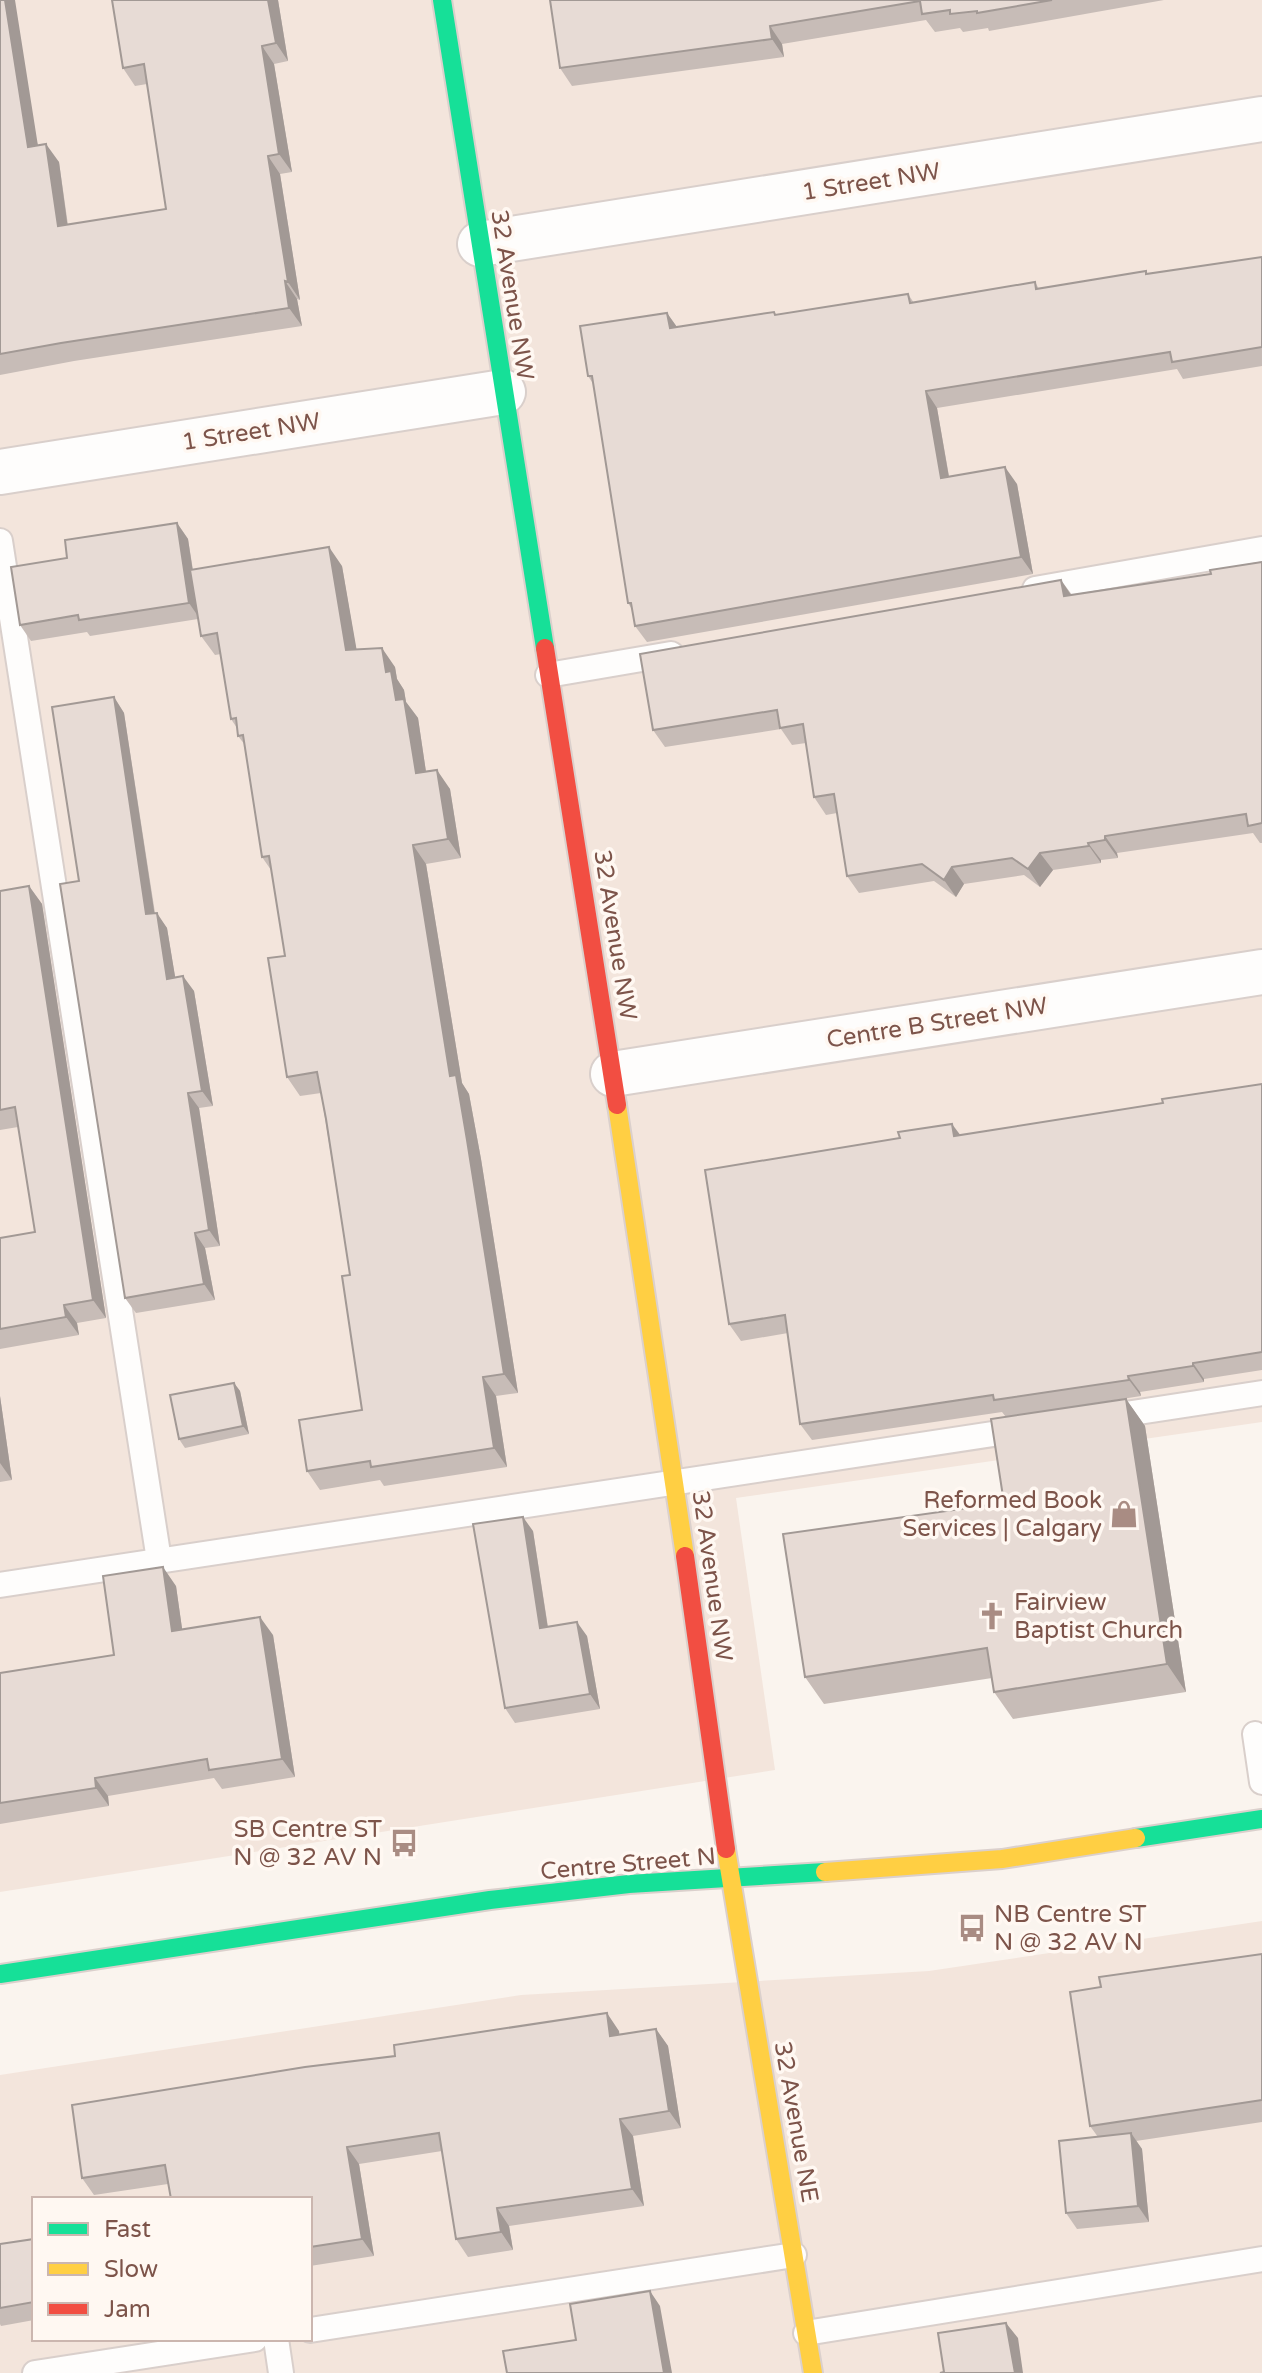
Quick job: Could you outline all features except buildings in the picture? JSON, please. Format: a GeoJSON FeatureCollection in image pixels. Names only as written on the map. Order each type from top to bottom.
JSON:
{"type":"FeatureCollection","features":[{"type":"Feature","properties":{"kind":"street","name":"32 Avenue NW"},"geometry":{"type":"LineString","coordinates":[[442,0],[613,1074],[675,1482],[730,1879]]}},
{"type":"Feature","properties":{"kind":"street","name":"1 Street NW"},"geometry":{"type":"LineString","coordinates":[[480,244],[1262,119]]}},
{"type":"Feature","properties":{"kind":"street","name":"1 Street NW"},"geometry":{"type":"LineString","coordinates":[[0,472],[503,392]]}},
{"type":"Feature","properties":{"kind":"street","name":"Centre B Street NW"},"geometry":{"type":"LineString","coordinates":[[613,1074],[1262,972]]}},
{"type":"Feature","properties":{"kind":"street","name":"Centre Street N"},"geometry":{"type":"LineString","coordinates":[[0,1974],[490,1900],[629,1884],[1002,1859],[1262,1819]]}},
{"type":"Feature","properties":{"kind":"street","name":"32 Avenue NE"},"geometry":{"type":"LineString","coordinates":[[730,1879],[813,2373]]}},
{"type":"Feature","properties":{"kind":"lane"},"geometry":{"type":"LineString","coordinates":[[0,541],[159,1560]]}},
{"type":"Feature","properties":{"kind":"lane"},"geometry":{"type":"LineString","coordinates":[[1016,593],[1262,549]]}},
{"type":"Feature","properties":{"kind":"lane"},"geometry":{"type":"LineString","coordinates":[[548,675],[687,651]]}},
{"type":"Feature","properties":{"kind":"lane"},"geometry":{"type":"LineString","coordinates":[[1078,1421],[1262,1393]]}},
{"type":"Feature","properties":{"kind":"lane"},"geometry":{"type":"LineString","coordinates":[[0,1585],[1046,1426]]}},
{"type":"Feature","properties":{"kind":"lane"},"geometry":{"type":"LineString","coordinates":[[1255,1734],[1262,1782]]}},
{"type":"Feature","properties":{"kind":"lane"},"geometry":{"type":"LineString","coordinates":[[312,2330],[794,2255]]}},
{"type":"Feature","properties":{"kind":"lane"},"geometry":{"type":"LineString","coordinates":[[806,2333],[1262,2259]]}},
{"type":"Feature","properties":{"kind":"lane"},"geometry":{"type":"LineString","coordinates":[[35,2373],[242,2341]]}},
{"type":"Feature","properties":{"kind":"lane"},"geometry":{"type":"LineString","coordinates":[[276,2341],[281,2373]]}},
{"type":"Feature","properties":{"kind":"shaded area"},"geometry":{"type":"Polygon","coordinates":[[[0,0],[1262,0],[1262,1422],[736,1498],[775,1770],[0,1892],[0,0]]]}},
{"type":"Feature","properties":{"kind":"shaded area"},"geometry":{"type":"Polygon","coordinates":[[[1262,1921],[1262,2373],[0,2373],[0,2075],[521,1995],[929,1971],[1262,1921]]]}},
{"type":"Feature","properties":{"kind":"traffic: fast"},"geometry":{"type":"LineString","coordinates":[[442,0],[545,648]]}},
{"type":"Feature","properties":{"kind":"traffic: fast"},"geometry":{"type":"LineString","coordinates":[[1136,1838],[1262,1819]]}},
{"type":"Feature","properties":{"kind":"traffic: fast"},"geometry":{"type":"LineString","coordinates":[[0,1974],[490,1900],[629,1884],[825,1872]]}},
{"type":"Feature","properties":{"kind":"traffic: slow"},"geometry":{"type":"LineString","coordinates":[[617,1105],[685,1556]]}},
{"type":"Feature","properties":{"kind":"traffic: slow"},"geometry":{"type":"LineString","coordinates":[[825,1872],[1002,1859],[1136,1838]]}},
{"type":"Feature","properties":{"kind":"traffic: slow"},"geometry":{"type":"LineString","coordinates":[[726,1849],[813,2373]]}},
{"type":"Feature","properties":{"kind":"traffic: jam"},"geometry":{"type":"LineString","coordinates":[[545,648],[617,1105]]}},
{"type":"Feature","properties":{"kind":"traffic: jam"},"geometry":{"type":"LineString","coordinates":[[685,1556],[726,1849]]}},
{"type":"Feature","properties":{"kind":"place","name":"Reformed Book Services | Calgary"},"geometry":{"type":"Point","coordinates":[1124,1514]}},
{"type":"Feature","properties":{"kind":"place","name":"Fairview Baptist Church"},"geometry":{"type":"Point","coordinates":[992,1616]}},
{"type":"Feature","properties":{"kind":"place","name":"SB Centre ST N @ 32 AV N"},"geometry":{"type":"Point","coordinates":[404,1843]}},
{"type":"Feature","properties":{"kind":"place","name":"NB Centre ST N @ 32 AV N"},"geometry":{"type":"Point","coordinates":[972,1928]}}]}
